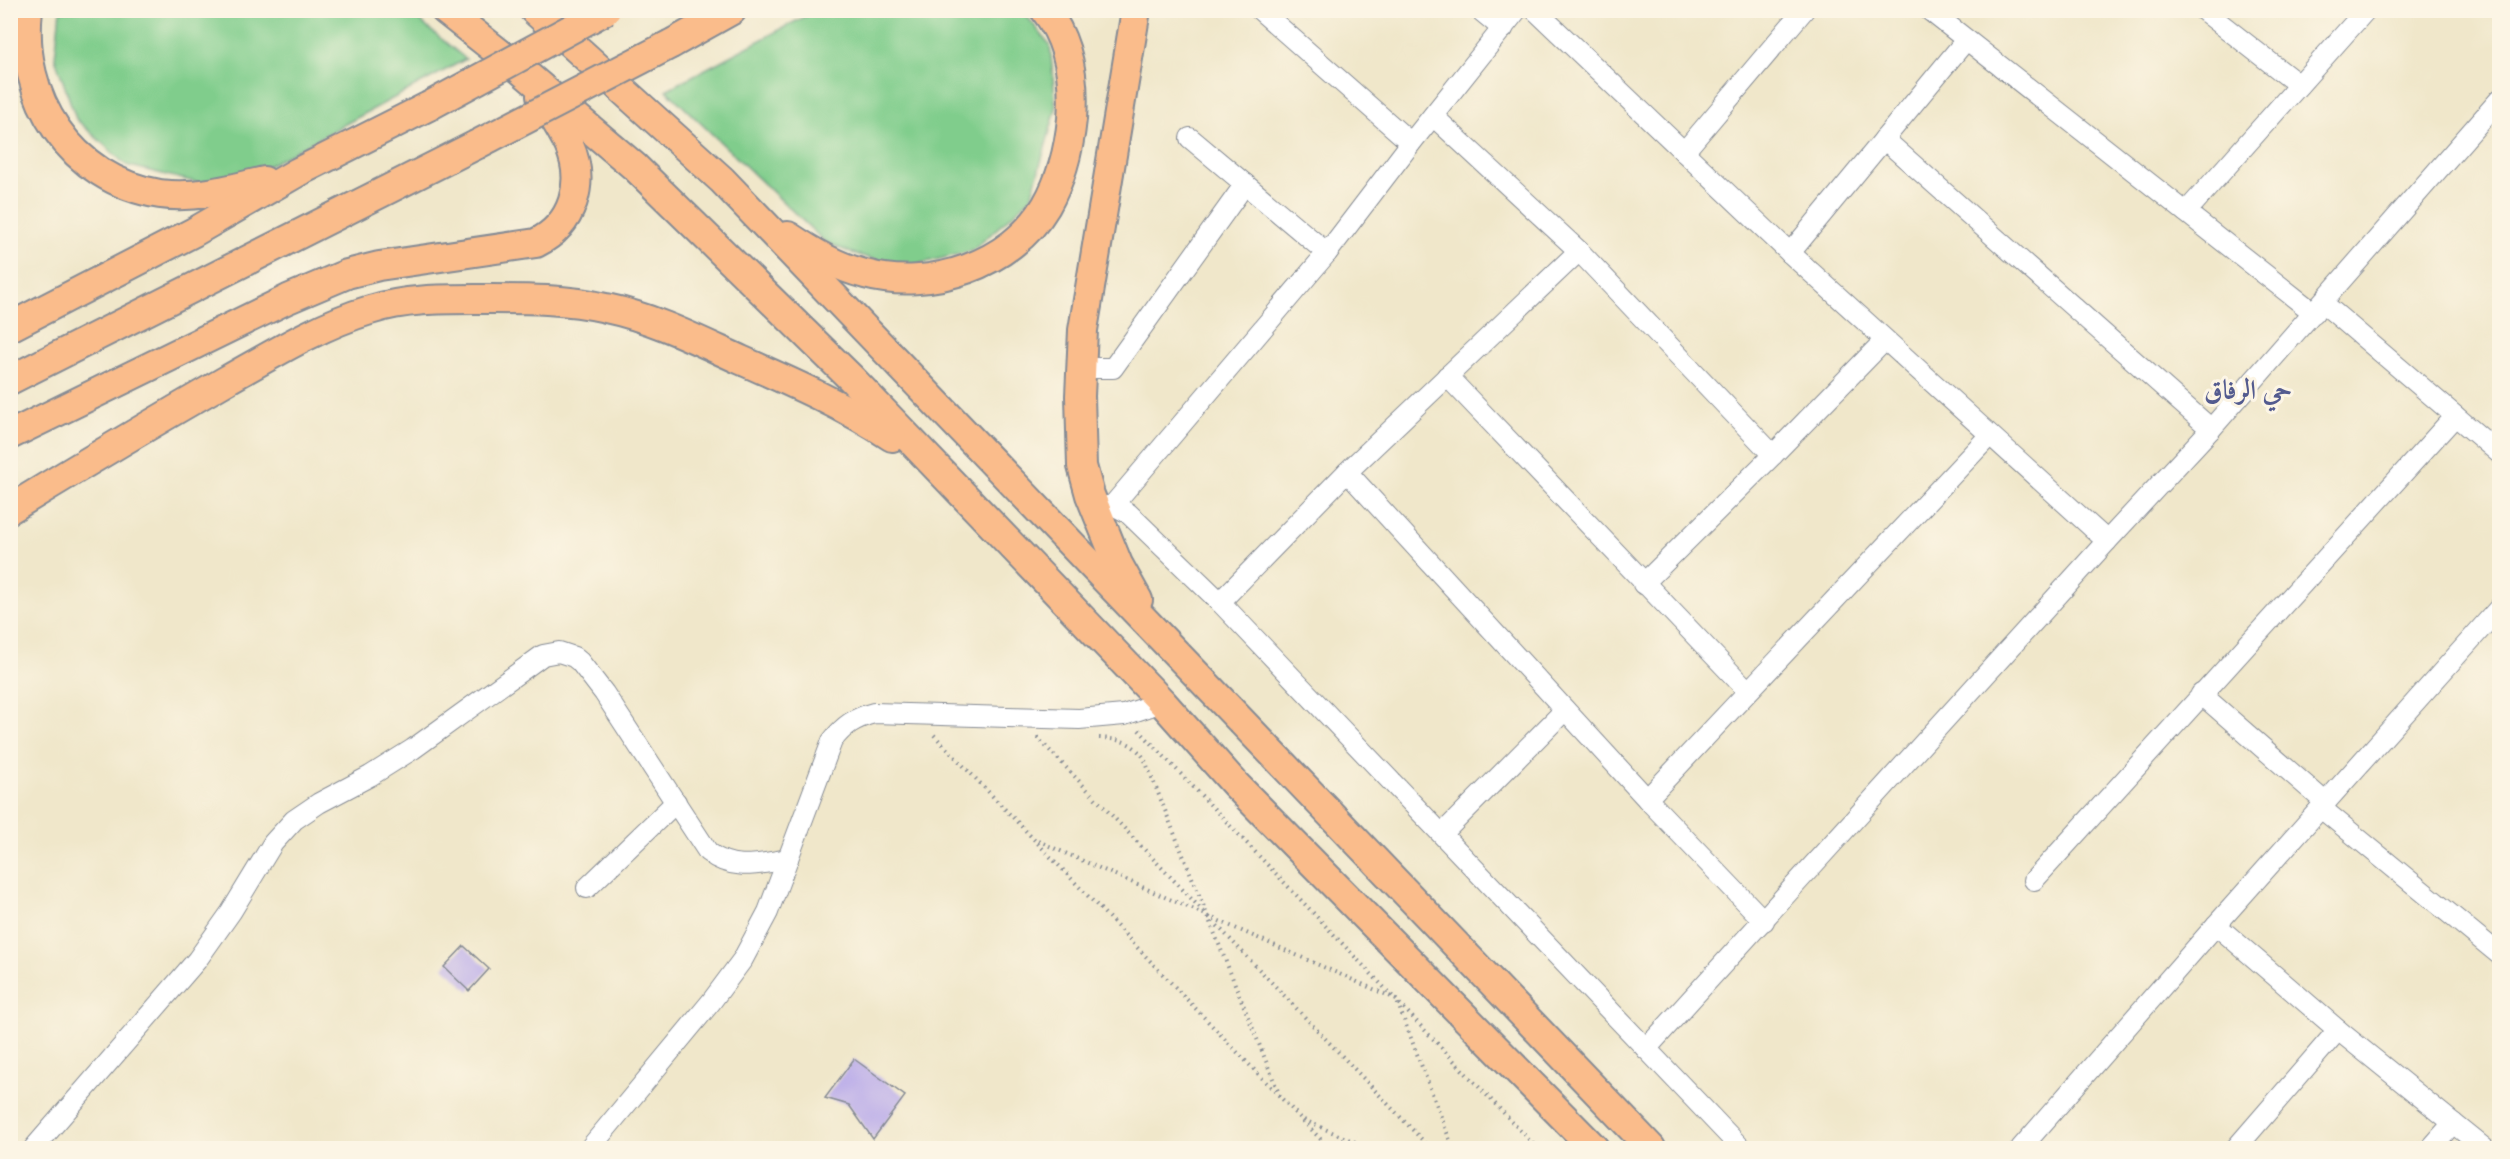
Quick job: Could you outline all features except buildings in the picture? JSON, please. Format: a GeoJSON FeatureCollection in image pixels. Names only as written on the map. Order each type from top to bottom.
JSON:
{"type":"FeatureCollection","features":[{"type":"Feature","properties":{"kind":"highway"},"geometry":{"type":"LineString","coordinates":[[28,10],[27,47],[30,71],[39,99],[67,143],[87,162],[108,177],[163,194],[192,194],[219,191],[298,172]]}},
{"type":"Feature","properties":{"kind":"highway"},"geometry":{"type":"LineString","coordinates":[[445,10],[522,71],[634,167],[852,379],[1162,702],[1236,785],[1593,1149]]}},
{"type":"Feature","properties":{"kind":"highway"},"geometry":{"type":"LineString","coordinates":[[534,10],[757,212],[794,240],[842,266],[867,275],[921,280],[944,276],[991,257],[1011,245],[1028,230],[1045,207],[1066,157],[1074,100],[1071,66],[1060,37],[1045,10]]}},
{"type":"Feature","properties":{"kind":"highway"},"geometry":{"type":"LineString","coordinates":[[10,327],[194,232],[298,172],[429,106],[606,10]]}},
{"type":"Feature","properties":{"kind":"highway"},"geometry":{"type":"LineString","coordinates":[[10,380],[476,145],[732,10]]}},
{"type":"Feature","properties":{"kind":"highway"},"geometry":{"type":"LineString","coordinates":[[1136,10],[1083,330],[1082,466],[1104,506],[1118,564],[1130,587],[1164,639],[1190,669]]}},
{"type":"Feature","properties":{"kind":"highway"},"geometry":{"type":"LineString","coordinates":[[10,435],[288,299],[347,274],[379,266],[536,243],[548,238],[563,223],[574,202],[576,182],[574,161],[569,144],[550,111],[537,89],[522,71]]}},
{"type":"Feature","properties":{"kind":"highway"},"geometry":{"type":"LineString","coordinates":[[722,180],[1651,1149]]}},
{"type":"Feature","properties":{"kind":"highway"},"geometry":{"type":"LineString","coordinates":[[10,509],[214,387],[328,326],[369,310],[393,304],[456,299],[572,302],[633,314],[666,326],[798,386],[871,423],[942,475]]}},
{"type":"Feature","properties":{"kind":"street"},"geometry":{"type":"LineString","coordinates":[[1260,10],[1412,143]]}},
{"type":"Feature","properties":{"kind":"street"},"geometry":{"type":"LineString","coordinates":[[1480,10],[1503,29]]}},
{"type":"Feature","properties":{"kind":"street"},"geometry":{"type":"LineString","coordinates":[[1517,10],[1327,253],[1104,506],[1128,513],[1220,602],[1741,1149]]}},
{"type":"Feature","properties":{"kind":"street"},"geometry":{"type":"LineString","coordinates":[[1536,10],[1790,253],[2107,540]]}},
{"type":"Feature","properties":{"kind":"street"},"geometry":{"type":"LineString","coordinates":[[1684,152],[1804,10]]}},
{"type":"Feature","properties":{"kind":"street"},"geometry":{"type":"LineString","coordinates":[[1929,10],[2186,212],[2318,308],[2455,416],[2499,454]]}},
{"type":"Feature","properties":{"kind":"street"},"geometry":{"type":"LineString","coordinates":[[2203,10],[2299,84]]}},
{"type":"Feature","properties":{"kind":"street"},"geometry":{"type":"LineString","coordinates":[[2186,212],[2366,10]]}},
{"type":"Feature","properties":{"kind":"street"},"geometry":{"type":"LineString","coordinates":[[1790,253],[1966,40]]}},
{"type":"Feature","properties":{"kind":"street"},"geometry":{"type":"LineString","coordinates":[[1646,1049],[2107,540],[2211,429],[2496,110]]}},
{"type":"Feature","properties":{"kind":"street"},"geometry":{"type":"LineString","coordinates":[[1433,116],[1579,251],[1773,455]]}},
{"type":"Feature","properties":{"kind":"street"},"geometry":{"type":"LineString","coordinates":[[1190,138],[1327,253]]}},
{"type":"Feature","properties":{"kind":"street"},"geometry":{"type":"LineString","coordinates":[[1884,139],[2211,429]]}},
{"type":"Feature","properties":{"kind":"street"},"geometry":{"type":"LineString","coordinates":[[1081,368],[1113,368],[1245,184]]}},
{"type":"Feature","properties":{"kind":"street"},"geometry":{"type":"LineString","coordinates":[[1220,602],[1347,472],[1579,251]]}},
{"type":"Feature","properties":{"kind":"street"},"geometry":{"type":"LineString","coordinates":[[1643,584],[1885,340]]}},
{"type":"Feature","properties":{"kind":"street"},"geometry":{"type":"LineString","coordinates":[[1448,376],[1643,584],[1748,691]]}},
{"type":"Feature","properties":{"kind":"street"},"geometry":{"type":"LineString","coordinates":[[2034,880],[2455,416]]}},
{"type":"Feature","properties":{"kind":"street"},"geometry":{"type":"LineString","coordinates":[[1647,799],[1990,435]]}},
{"type":"Feature","properties":{"kind":"street"},"geometry":{"type":"LineString","coordinates":[[1347,472],[1647,799],[1764,921]]}},
{"type":"Feature","properties":{"kind":"street"},"geometry":{"type":"LineString","coordinates":[[2021,1149],[2216,925],[2499,607]]}},
{"type":"Feature","properties":{"kind":"street"},"geometry":{"type":"LineString","coordinates":[[34,1149],[197,960],[231,912],[273,843],[294,820],[413,749],[536,658],[558,652],[580,662],[604,693],[702,845],[723,862],[752,866],[788,859]]}},
{"type":"Feature","properties":{"kind":"street"},"geometry":{"type":"LineString","coordinates":[[2201,694],[2323,805],[2499,955]]}},
{"type":"Feature","properties":{"kind":"street"},"geometry":{"type":"LineString","coordinates":[[590,1149],[728,981],[760,928],[832,741],[843,727],[857,717],[874,713],[1079,719],[1124,715],[1162,702]]}},
{"type":"Feature","properties":{"kind":"street"},"geometry":{"type":"LineString","coordinates":[[1442,834],[1565,710]]}},
{"type":"Feature","properties":{"kind":"street"},"geometry":{"type":"LineString","coordinates":[[586,888],[676,802]]}},
{"type":"Feature","properties":{"kind":"street"},"geometry":{"type":"LineString","coordinates":[[2216,925],[2338,1030],[2484,1149]]}},
{"type":"Feature","properties":{"kind":"street"},"geometry":{"type":"LineString","coordinates":[[2236,1149],[2338,1030]]}},
{"type":"Feature","properties":{"kind":"street"},"geometry":{"type":"LineString","coordinates":[[2431,1149],[2453,1123]]}},
{"type":"Feature","properties":{"kind":"path"},"geometry":{"type":"LineString","coordinates":[[1124,715],[1538,1149]]}},
{"type":"Feature","properties":{"kind":"path"},"geometry":{"type":"LineString","coordinates":[[929,730],[1329,1149]]}},
{"type":"Feature","properties":{"kind":"path"},"geometry":{"type":"LineString","coordinates":[[1046,735],[1034,734],[1430,1149]]}},
{"type":"Feature","properties":{"kind":"path"},"geometry":{"type":"LineString","coordinates":[[1092,738],[1124,741],[1139,751],[1280,1096]]}},
{"type":"Feature","properties":{"kind":"path"},"geometry":{"type":"LineString","coordinates":[[1035,839],[1396,999],[1453,1149]]}},
{"type":"Feature","properties":{"kind":"path"},"geometry":{"type":"LineString","coordinates":[[1301,1119],[1369,1149]]}},
{"type":"Feature","properties":{"kind":"green space"},"geometry":{"type":"Polygon","coordinates":[[[406,10],[466,59],[251,175],[207,185],[126,165],[76,119],[55,58],[60,11],[406,10]]]}},
{"type":"Feature","properties":{"kind":"green space"},"geometry":{"type":"Polygon","coordinates":[[[1022,10],[1050,45],[1056,109],[1031,198],[972,251],[902,268],[825,242],[666,90],[815,11],[1022,10]]]}},
{"type":"Feature","properties":{"kind":"district","name":"حي الرفاق"},"geometry":{"type":"Point","coordinates":[2248,390]}}]}
